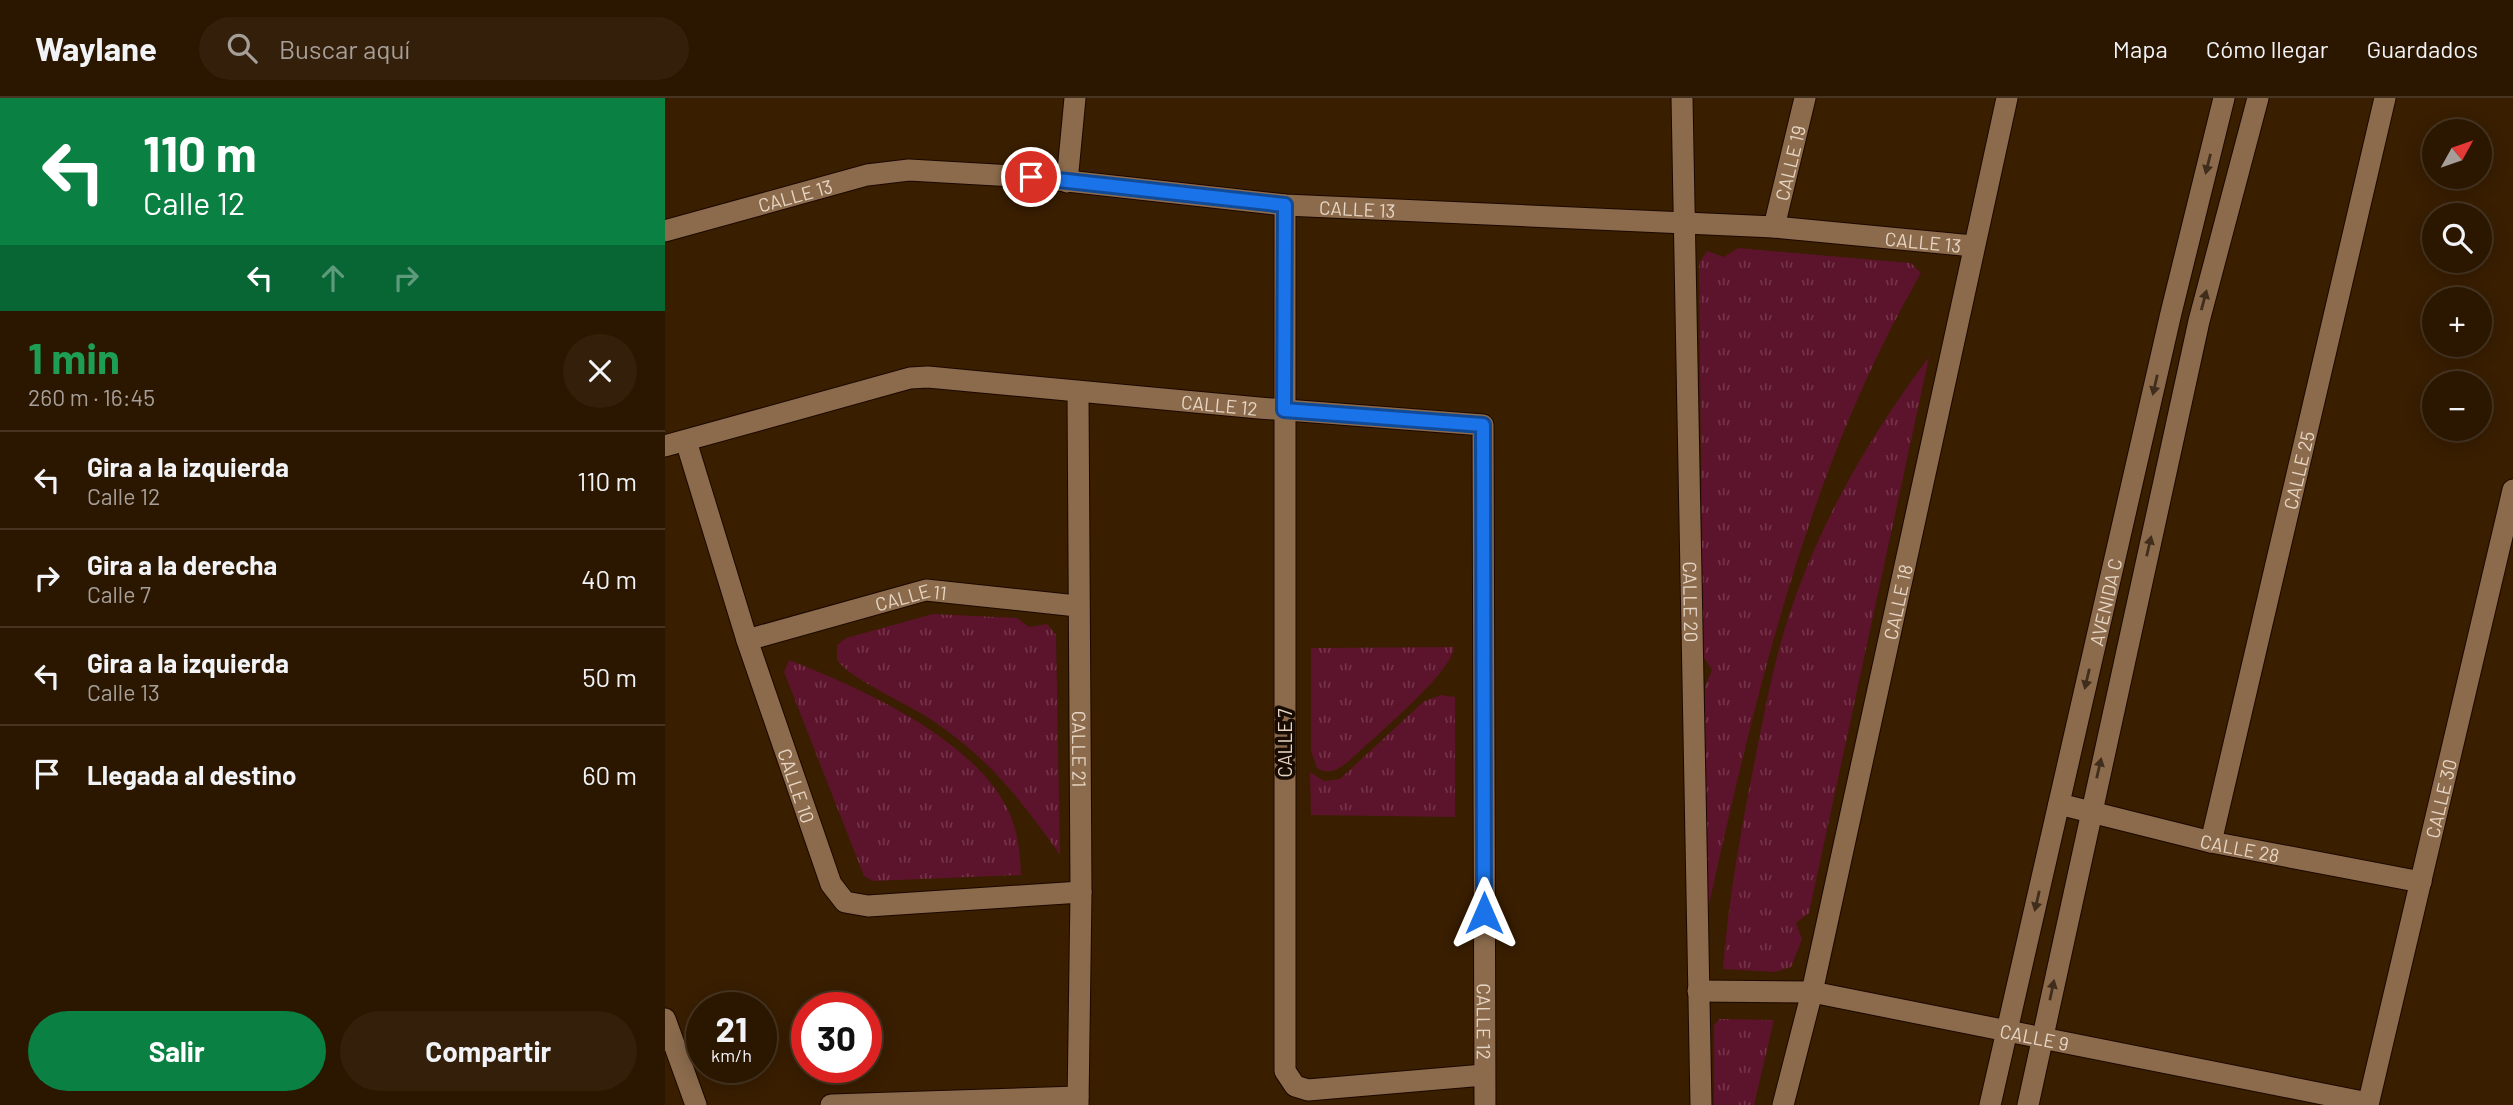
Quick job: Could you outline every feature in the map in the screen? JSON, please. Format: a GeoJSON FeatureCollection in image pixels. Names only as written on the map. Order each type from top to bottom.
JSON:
{"type":"FeatureCollection","features":[{"type":"Feature","properties":{"kind":"street"},"geometry":{"type":"LineString","coordinates":[[1067,182],[1075,98]]}},
{"type":"Feature","properties":{"kind":"street","name":"CALLE 20"},"geometry":{"type":"LineString","coordinates":[[1682,98],[1701,1105]]}},
{"type":"Feature","properties":{"kind":"street","name":"CALLE 19"},"geometry":{"type":"LineString","coordinates":[[1774,227],[1805,98]]}},
{"type":"Feature","properties":{"kind":"street","name":"CALLE 18"},"geometry":{"type":"LineString","coordinates":[[1783,1105],[1812,992],[2007,98]]}},
{"type":"Feature","properties":{"kind":"street","name":"AVENIDA C"},"geometry":{"type":"LineString","coordinates":[[1990,1105],[2168,327],[2224,98]]}},
{"type":"Feature","properties":{"kind":"street","name":"AVENIDA C"},"geometry":{"type":"LineString","coordinates":[[2028,1105],[2199,321],[2258,98]]}},
{"type":"Feature","properties":{"kind":"street","name":"CALLE 25"},"geometry":{"type":"LineString","coordinates":[[2211,842],[2385,98]]}},
{"type":"Feature","properties":{"kind":"street","name":"CALLE 13"},"geometry":{"type":"LineString","coordinates":[[665,231],[867,175],[909,170],[1067,182],[1285,205],[1774,227],[1973,246]]}},
{"type":"Feature","properties":{"kind":"street","name":"CALLE 7"},"geometry":{"type":"LineString","coordinates":[[1285,205],[1285,1071],[1295,1086],[1308,1090],[1485,1075]]}},
{"type":"Feature","properties":{"kind":"street","name":"CALLE 12"},"geometry":{"type":"LineString","coordinates":[[665,446],[909,378],[928,377],[1284,410],[1483,425],[1485,1105]]}},
{"type":"Feature","properties":{"kind":"street","name":"CALLE 21"},"geometry":{"type":"LineString","coordinates":[[1078,392],[1077,606],[1081,892],[1078,1101]]}},
{"type":"Feature","properties":{"kind":"street","name":"CALLE 10"},"geometry":{"type":"LineString","coordinates":[[686,441],[747,640],[831,884],[845,902],[868,906],[1081,892]]}},
{"type":"Feature","properties":{"kind":"street","name":"CALLE 30"},"geometry":{"type":"LineString","coordinates":[[2368,1104],[2513,490]]}},
{"type":"Feature","properties":{"kind":"street","name":"CALLE 11"},"geometry":{"type":"LineString","coordinates":[[747,640],[926,590],[1077,606]]}},
{"type":"Feature","properties":{"kind":"street","name":"CALLE 28"},"geometry":{"type":"LineString","coordinates":[[2059,804],[2211,842],[2421,883]]}},
{"type":"Feature","properties":{"kind":"street","name":"CALLE 9"},"geometry":{"type":"LineString","coordinates":[[1698,991],[1812,992],[2368,1104]]}},
{"type":"Feature","properties":{"kind":"street"},"geometry":{"type":"LineString","coordinates":[[665,1019],[696,1105]]}},
{"type":"Feature","properties":{"kind":"street"},"geometry":{"type":"LineString","coordinates":[[831,1105],[1078,1101]]}},
{"type":"Feature","properties":{"kind":"green space"},"geometry":{"type":"Polygon","coordinates":[[[1738,248],[1911,263],[1921,273],[1881,349],[1846,427],[1788,589],[1743,756],[1705,923],[1705,687],[1712,670],[1703,656],[1699,263],[1707,251],[1724,257],[1738,248]]]}},
{"type":"Feature","properties":{"kind":"green space"},"geometry":{"type":"Polygon","coordinates":[[[1929,357],[1809,913],[1796,923],[1802,939],[1791,967],[1775,972],[1723,969],[1746,808],[1771,683],[1791,610],[1822,533],[1860,459],[1929,357]]]}},
{"type":"Feature","properties":{"kind":"green space"},"geometry":{"type":"Polygon","coordinates":[[[933,614],[1017,618],[1029,627],[1047,624],[1056,635],[1060,855],[1019,800],[989,767],[956,737],[855,676],[837,660],[837,645],[846,638],[933,614]]]}},
{"type":"Feature","properties":{"kind":"green space"},"geometry":{"type":"Polygon","coordinates":[[[1454,647],[1441,672],[1349,761],[1330,771],[1317,768],[1311,751],[1311,648],[1454,647]]]}},
{"type":"Feature","properties":{"kind":"green space"},"geometry":{"type":"Polygon","coordinates":[[[789,660],[879,700],[940,737],[967,758],[990,782],[1011,816],[1018,840],[1021,875],[873,881],[864,876],[784,672],[789,660]]]}},
{"type":"Feature","properties":{"kind":"green space"},"geometry":{"type":"Polygon","coordinates":[[[1441,695],[1455,697],[1455,817],[1311,815],[1310,772],[1324,781],[1340,779],[1423,702],[1441,695]]]}},
{"type":"Feature","properties":{"kind":"green space"},"geometry":{"type":"Polygon","coordinates":[[[1720,1019],[1774,1020],[1754,1105],[1714,1105],[1714,1025],[1720,1019]]]}},
{"type":"Feature","properties":{"kind":"route"},"geometry":{"type":"LineString","coordinates":[[1031,177],[1285,205],[1284,410],[1483,425],[1484,913]]}}]}
